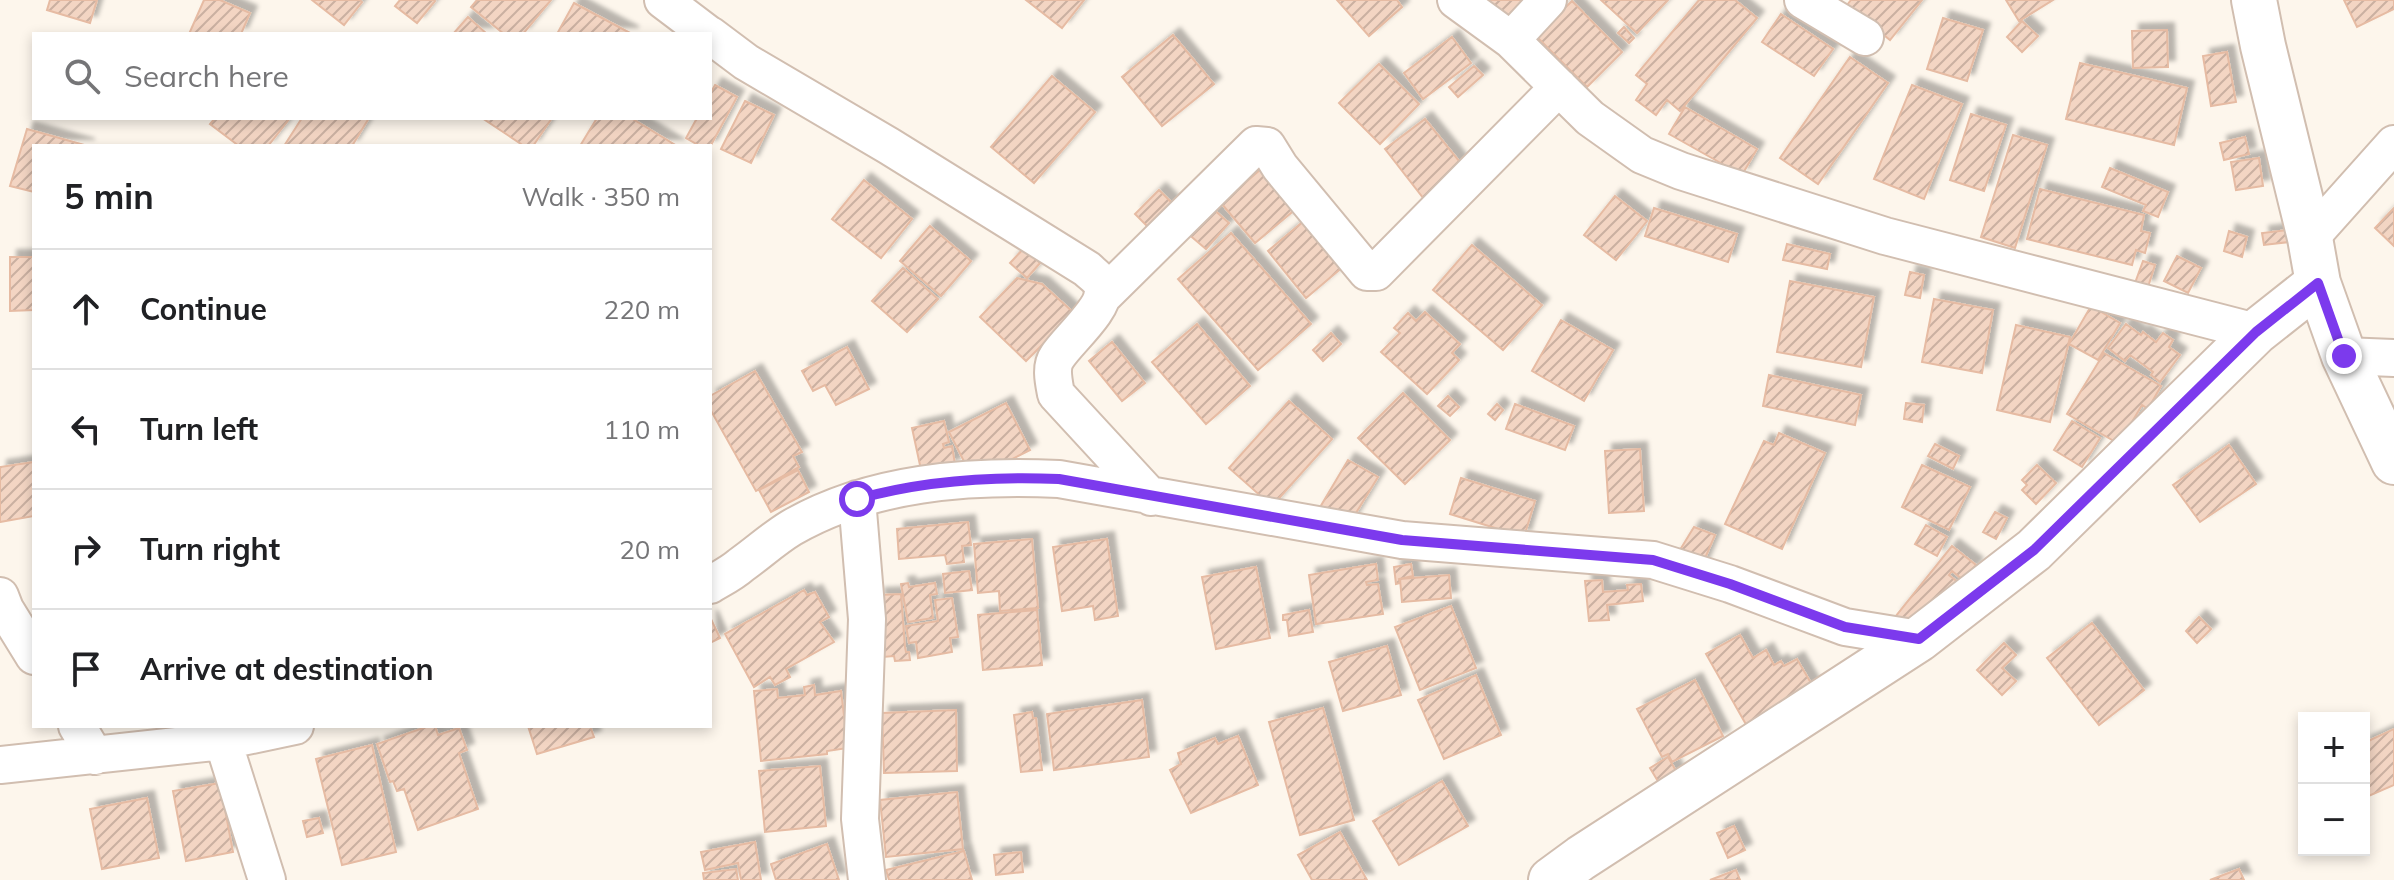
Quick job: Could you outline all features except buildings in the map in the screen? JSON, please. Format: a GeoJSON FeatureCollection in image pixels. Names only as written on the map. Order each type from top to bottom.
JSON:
{"type":"FeatureCollection","features":[{"type":"Feature","properties":{"kind":"street"},"geometry":{"type":"LineString","coordinates":[[663,0],[705,32]]}},
{"type":"Feature","properties":{"kind":"street"},"geometry":{"type":"LineString","coordinates":[[1456,0],[1511,40],[1590,118],[1642,155],[1681,171],[1885,236],[2256,332]]}},
{"type":"Feature","properties":{"kind":"street"},"geometry":{"type":"LineString","coordinates":[[1511,40],[1548,0]]}},
{"type":"Feature","properties":{"kind":"street"},"geometry":{"type":"LineString","coordinates":[[1803,0],[1865,37]]}},
{"type":"Feature","properties":{"kind":"street"},"geometry":{"type":"LineString","coordinates":[[2254,0],[2318,283],[2344,356],[2394,462]]}},
{"type":"Feature","properties":{"kind":"street"},"geometry":{"type":"LineString","coordinates":[[712,37],[746,62],[1087,269],[1100,282],[1102,297]]}},
{"type":"Feature","properties":{"kind":"street"},"geometry":{"type":"LineString","coordinates":[[1151,497],[1056,394],[1053,377],[1055,359],[1081,330],[1102,297],[1256,145],[1267,146],[1280,167],[1367,272],[1376,272],[1559,87]]}},
{"type":"Feature","properties":{"kind":"street"},"geometry":{"type":"LineString","coordinates":[[2310,238],[2394,144]]}},
{"type":"Feature","properties":{"kind":"street"},"geometry":{"type":"LineString","coordinates":[[1573,873],[1919,639],[2034,550],[2256,332],[2318,283]]}},
{"type":"Feature","properties":{"kind":"street"},"geometry":{"type":"LineString","coordinates":[[2344,356],[2394,358]]}},
{"type":"Feature","properties":{"kind":"street"},"geometry":{"type":"LineString","coordinates":[[712,584],[788,529],[837,505],[895,488],[1011,477],[1059,479],[1402,540],[1653,560],[1730,584],[1845,627],[1919,639]]}},
{"type":"Feature","properties":{"kind":"street"},"geometry":{"type":"LineString","coordinates":[[857,499],[867,619],[860,819],[867,880]]}},
{"type":"Feature","properties":{"kind":"street"},"geometry":{"type":"LineString","coordinates":[[0,596],[32,653]]}},
{"type":"Feature","properties":{"kind":"street"},"geometry":{"type":"LineString","coordinates":[[0,765],[86,741],[223,741],[285,728]]}},
{"type":"Feature","properties":{"kind":"street"},"geometry":{"type":"LineString","coordinates":[[223,741],[267,880]]}},
{"type":"Feature","properties":{"kind":"route"},"geometry":{"type":"LineString","coordinates":[[857,499],[895,488],[1011,477],[1059,479],[1402,540],[1653,560],[1730,584],[1845,627],[1919,639],[2034,550],[2256,332],[2318,283],[2344,356]]}}]}
